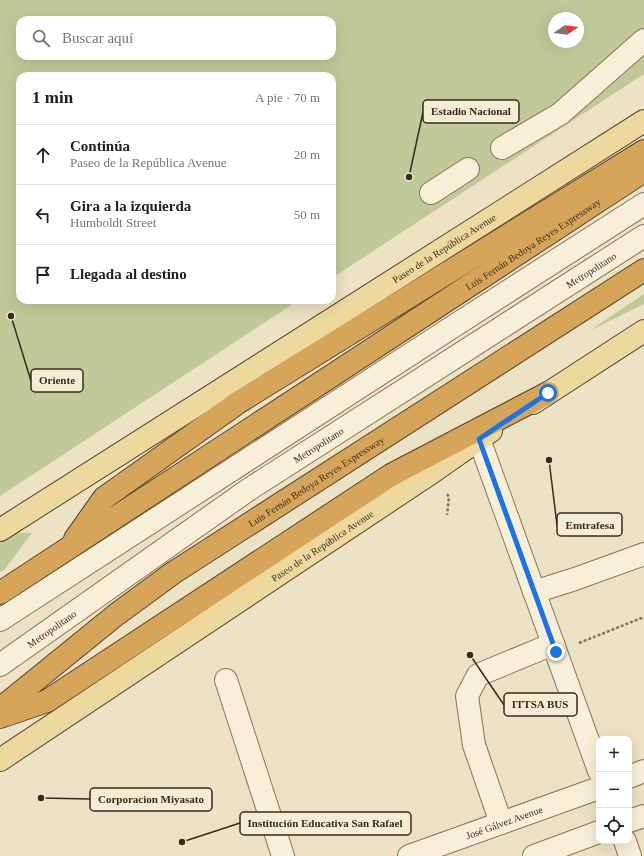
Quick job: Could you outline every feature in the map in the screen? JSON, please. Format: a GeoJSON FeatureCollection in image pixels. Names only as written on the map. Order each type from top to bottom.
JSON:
{"type":"FeatureCollection","features":[{"type":"Feature","properties":{"kind":"highway"},"geometry":{"type":"LineString","coordinates":[[68,548],[104,498],[239,402],[644,151]]}},
{"type":"Feature","properties":{"kind":"highway","name":"Luis Fernán Bedoya Reyes Expressway"},"geometry":{"type":"LineString","coordinates":[[0,593],[644,172]]}},
{"type":"Feature","properties":{"kind":"highway","name":"Luis Fernán Bedoya Reyes Expressway"},"geometry":{"type":"LineString","coordinates":[[0,709],[117,614],[173,573],[644,270]]}},
{"type":"Feature","properties":{"kind":"highway"},"geometry":{"type":"LineString","coordinates":[[0,717],[47,701],[391,475],[548,393]]}},
{"type":"Feature","properties":{"kind":"main road","name":"Paseo de la República Avenue"},"geometry":{"type":"LineString","coordinates":[[0,530],[644,120]]}},
{"type":"Feature","properties":{"kind":"main road","name":"Paseo de la República Avenue"},"geometry":{"type":"LineString","coordinates":[[0,760],[434,471],[548,393],[644,331]]}},
{"type":"Feature","properties":{"kind":"street"},"geometry":{"type":"LineString","coordinates":[[502,148],[560,114],[644,40]]}},
{"type":"Feature","properties":{"kind":"street"},"geometry":{"type":"LineString","coordinates":[[431,193],[468,169]]}},
{"type":"Feature","properties":{"kind":"street"},"geometry":{"type":"LineString","coordinates":[[0,620],[644,204]]}},
{"type":"Feature","properties":{"kind":"street","name":"Metropolitano"},"geometry":{"type":"LineString","coordinates":[[0,666],[248,490],[644,236]]}},
{"type":"Feature","properties":{"kind":"street"},"geometry":{"type":"LineString","coordinates":[[479,439],[596,763]]}},
{"type":"Feature","properties":{"kind":"street"},"geometry":{"type":"LineString","coordinates":[[534,592],[644,554]]}},
{"type":"Feature","properties":{"kind":"street"},"geometry":{"type":"LineString","coordinates":[[501,823],[474,745],[467,696],[478,675],[554,648]]}},
{"type":"Feature","properties":{"kind":"street"},"geometry":{"type":"LineString","coordinates":[[226,680],[283,856]]}},
{"type":"Feature","properties":{"kind":"street"},"geometry":{"type":"LineString","coordinates":[[632,776],[644,771]]}},
{"type":"Feature","properties":{"kind":"street","name":"José Gálvez Avenue"},"geometry":{"type":"LineString","coordinates":[[409,856],[596,789]]}},
{"type":"Feature","properties":{"kind":"street"},"geometry":{"type":"LineString","coordinates":[[632,821],[644,816]]}},
{"type":"Feature","properties":{"kind":"street"},"geometry":{"type":"LineString","coordinates":[[534,856],[596,833]]}},
{"type":"Feature","properties":{"kind":"street"},"geometry":{"type":"LineString","coordinates":[[626,844],[630,856]]}},
{"type":"Feature","properties":{"kind":"path"},"geometry":{"type":"LineString","coordinates":[[554,648],[644,617]]}},
{"type":"Feature","properties":{"kind":"green space"},"geometry":{"type":"Polygon","coordinates":[[[0,0],[644,0],[644,74],[336,275],[336,72],[16,72],[16,304],[293,304],[0,496],[0,0]]]}},
{"type":"Feature","properties":{"kind":"green space"},"geometry":{"type":"Polygon","coordinates":[[[644,294],[644,304],[589,331],[644,294]]]}},
{"type":"Feature","properties":{"kind":"green space"},"geometry":{"type":"Polygon","coordinates":[[[15,533],[32,533],[5,569],[0,572],[0,542],[15,533]]]}},
{"type":"Feature","properties":{"kind":"place","name":"Estadio Nacional"},"geometry":{"type":"Point","coordinates":[409,177]}},
{"type":"Feature","properties":{"kind":"place","name":"Oriente"},"geometry":{"type":"Point","coordinates":[11,316]}},
{"type":"Feature","properties":{"kind":"place","name":"Emtrafesa"},"geometry":{"type":"Point","coordinates":[549,460]}},
{"type":"Feature","properties":{"kind":"place","name":"ITTSA BUS"},"geometry":{"type":"Point","coordinates":[470,655]}},
{"type":"Feature","properties":{"kind":"place","name":"Corporacion Miyasato"},"geometry":{"type":"Point","coordinates":[41,798]}},
{"type":"Feature","properties":{"kind":"place","name":"Institución Educativa San Rafael"},"geometry":{"type":"Point","coordinates":[182,842]}},
{"type":"Feature","properties":{"kind":"route"},"geometry":{"type":"LineString","coordinates":[[548,393],[479,439],[556,652]]}}]}
